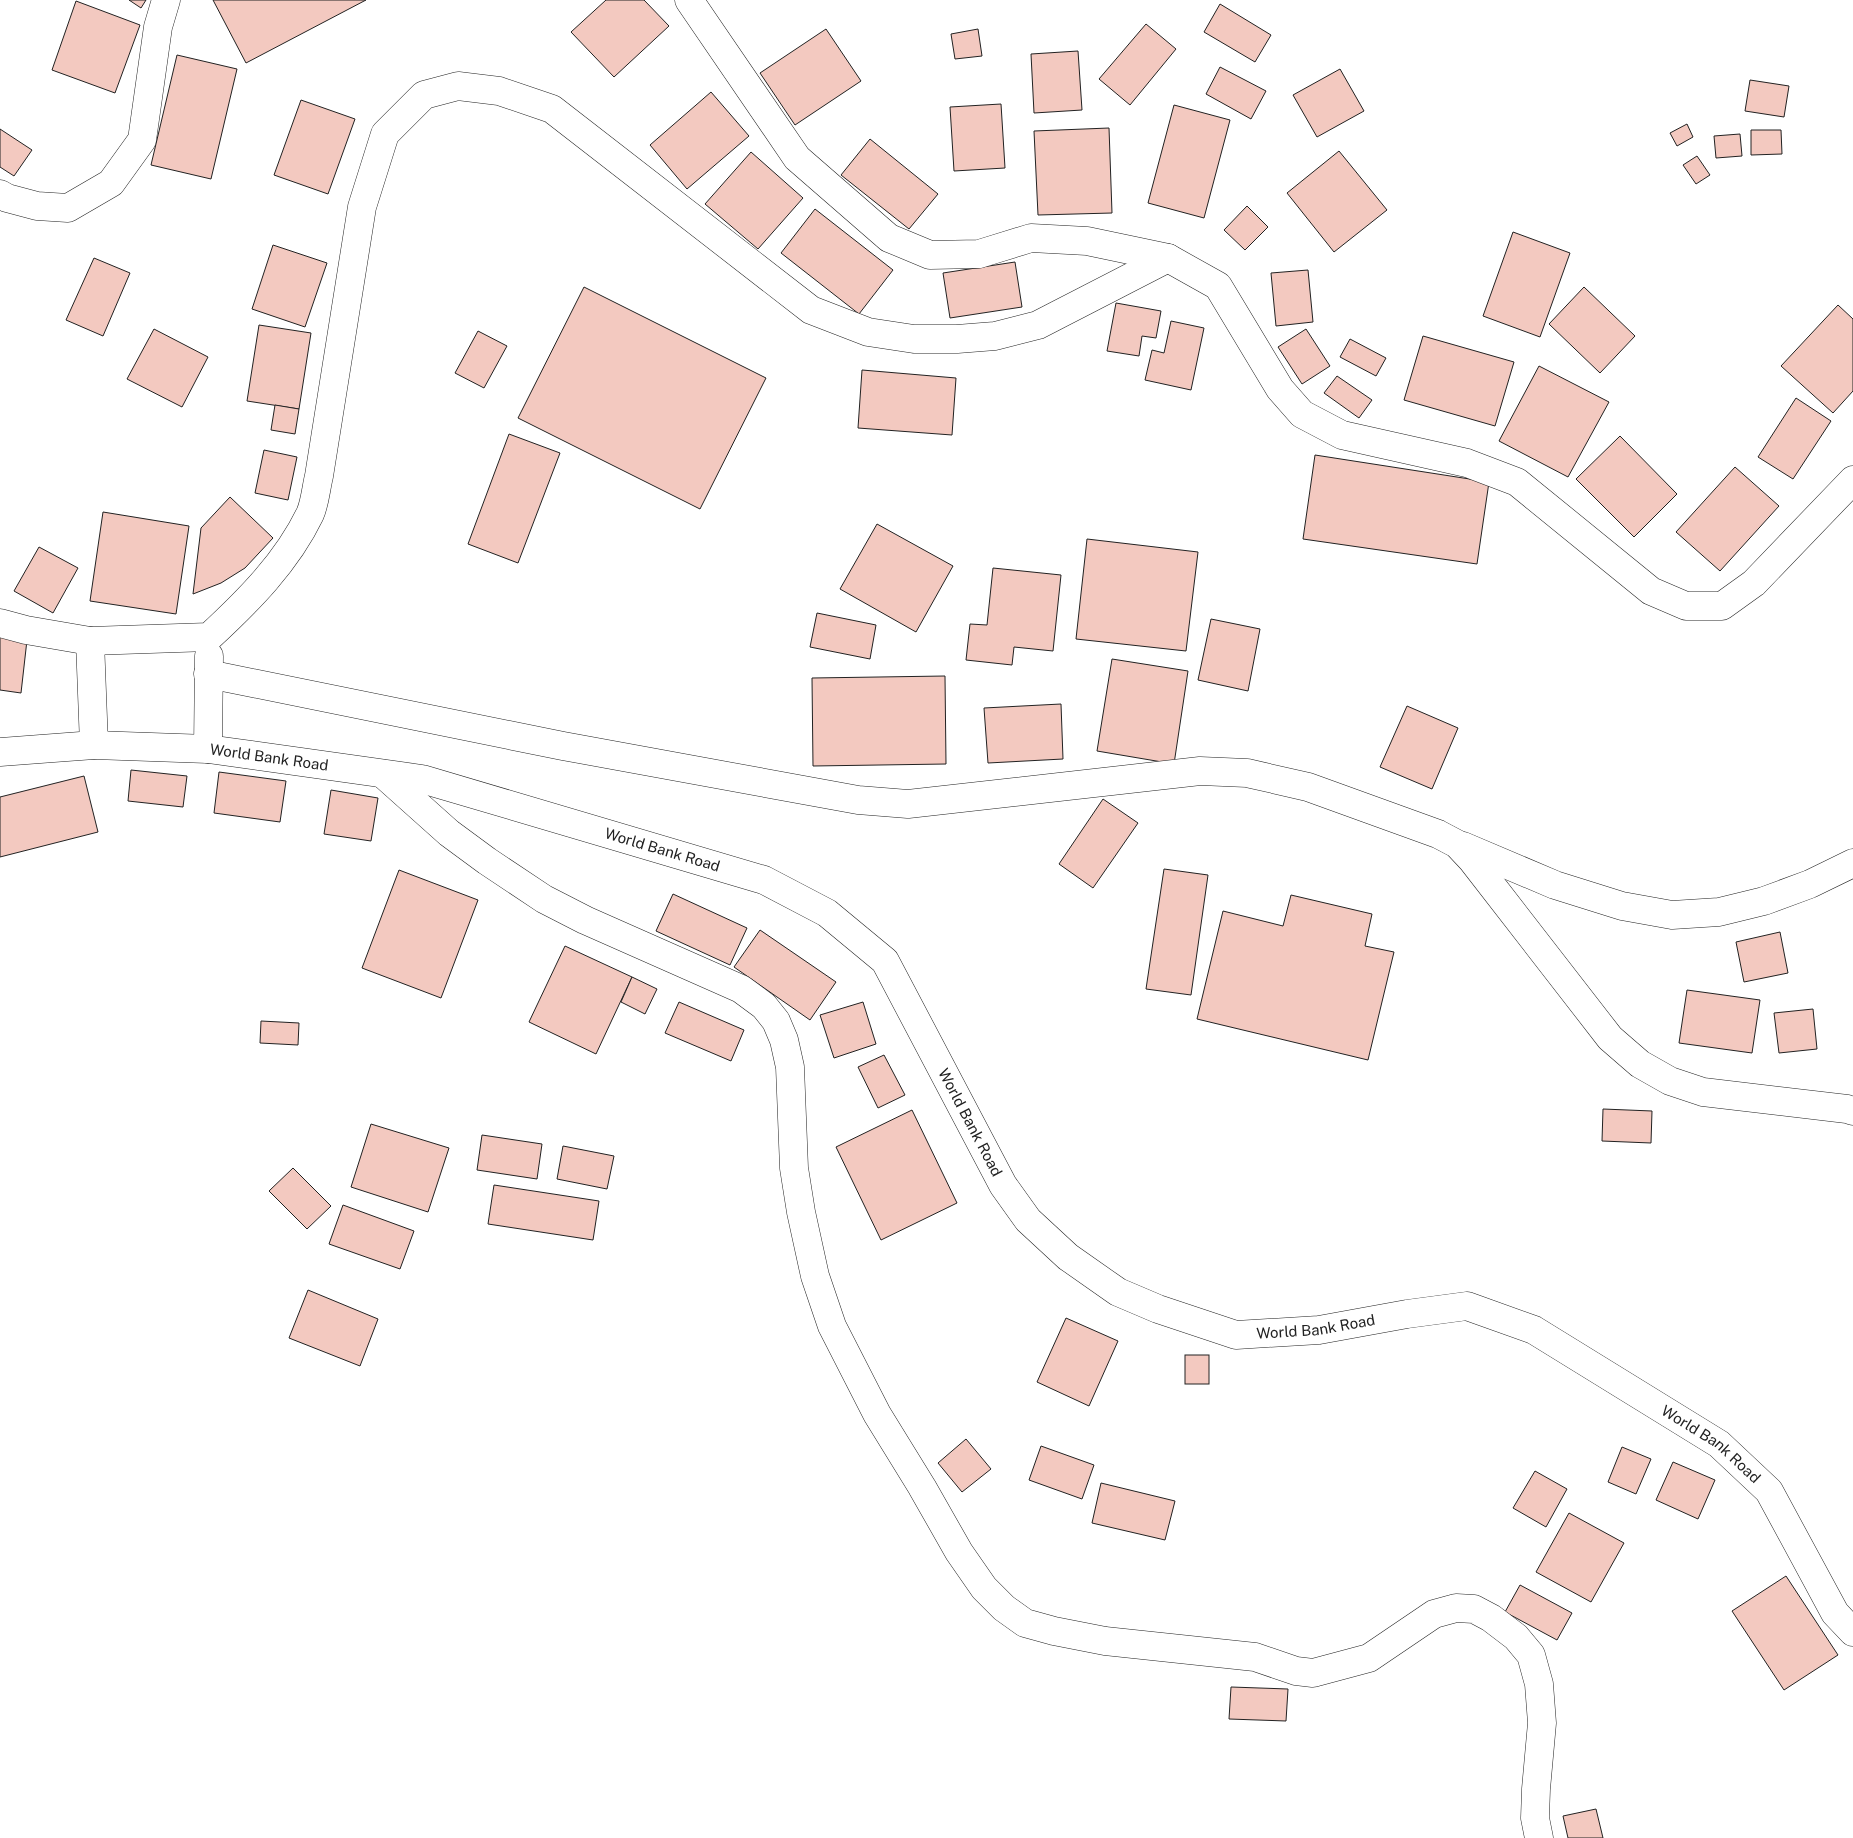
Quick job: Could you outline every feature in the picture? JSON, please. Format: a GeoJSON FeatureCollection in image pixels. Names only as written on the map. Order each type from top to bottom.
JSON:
{"type":"FeatureCollection","features":[{"type":"Feature","properties":{"kind":"street"},"geometry":{"type":"LineString","coordinates":[[0,194],[7,198],[37,206],[68,208],[111,183],[142,140],[158,28],[166,0]]}},
{"type":"Feature","properties":{"kind":"street"},"geometry":{"type":"LineString","coordinates":[[689,0],[797,158],[889,238],[930,255],[979,254],[1031,238],[1087,241],[1168,258],[1218,286],[1280,389],[1302,414],[1342,435],[1468,464],[1517,482],[1651,591],[1686,606],[1722,606],[1754,583],[1853,480]]}},
{"type":"Feature","properties":{"kind":"street"},"geometry":{"type":"LineString","coordinates":[[0,623],[26,630],[90,641],[209,637],[251,598],[276,567],[310,513],[319,476],[362,207],[385,134],[424,95],[458,86],[499,91],[552,109],[812,310],[868,332],[914,339],[957,339],[995,336],[1038,325],[1168,258]]}},
{"type":"Feature","properties":{"kind":"street"},"geometry":{"type":"LineString","coordinates":[[208,749],[209,637]]}},
{"type":"Feature","properties":{"kind":"street"},"geometry":{"type":"LineString","coordinates":[[90,641],[94,745]]}},
{"type":"Feature","properties":{"kind":"street"},"geometry":{"type":"LineString","coordinates":[[208,674],[563,746],[858,800],[908,804],[1200,771],[1248,773],[1308,786],[1438,834],[1457,844],[1555,885],[1622,906],[1672,915],[1719,912],[1764,901],[1810,884],[1853,863]]}},
{"type":"Feature","properties":{"kind":"street","name":"World Bank Road"},"geometry":{"type":"LineString","coordinates":[[0,752],[94,745],[208,749],[422,780],[764,880],[827,912],[885,961],[1003,1185],[1028,1220],[1068,1257],[1118,1292],[1158,1309],[1236,1335],[1320,1330],[1407,1314],[1467,1306],[1534,1330],[1719,1444],[1769,1491],[1835,1613],[1853,1632]]}},
{"type":"Feature","properties":{"kind":"street"},"geometry":{"type":"LineString","coordinates":[[383,774],[449,833],[544,899],[593,924],[741,989],[764,1006],[776,1021],[784,1040],[790,1067],[794,1168],[801,1212],[816,1276],[832,1326],[877,1414],[959,1552],[984,1588],[1004,1608],[1025,1623],[1054,1631],[1105,1641],[1255,1657],[1296,1671],[1313,1673],[1368,1658],[1434,1614],[1456,1608],[1474,1610],[1491,1618],[1516,1637],[1532,1655],[1539,1684],[1542,1722],[1535,1818],[1539,1838]]}},
{"type":"Feature","properties":{"kind":"street"},"geometry":{"type":"LineString","coordinates":[[1457,844],[1472,860],[1610,1038],[1640,1064],[1670,1081],[1703,1092],[1851,1109]]}},
{"type":"Feature","properties":{"kind":"building"},"geometry":{"type":"Polygon","coordinates":[[[129,0],[146,0],[141,8],[129,0]]]}},
{"type":"Feature","properties":{"kind":"building"},"geometry":{"type":"Polygon","coordinates":[[[213,0],[366,0],[246,63],[213,0]]]}},
{"type":"Feature","properties":{"kind":"building"},"geometry":{"type":"Polygon","coordinates":[[[606,0],[644,0],[669,26],[614,77],[571,32],[606,0]]]}},
{"type":"Feature","properties":{"kind":"building"},"geometry":{"type":"Polygon","coordinates":[[[76,1],[140,25],[115,93],[52,70],[76,1]]]}},
{"type":"Feature","properties":{"kind":"building"},"geometry":{"type":"Polygon","coordinates":[[[1220,4],[1271,35],[1255,62],[1204,32],[1220,4]]]}},
{"type":"Feature","properties":{"kind":"building"},"geometry":{"type":"Polygon","coordinates":[[[1146,24],[1176,49],[1130,105],[1099,79],[1146,24]]]}},
{"type":"Feature","properties":{"kind":"building"},"geometry":{"type":"Polygon","coordinates":[[[826,29],[861,81],[795,125],[760,73],[826,29]]]}},
{"type":"Feature","properties":{"kind":"building"},"geometry":{"type":"Polygon","coordinates":[[[978,29],[982,56],[955,59],[951,34],[978,29]]]}},
{"type":"Feature","properties":{"kind":"building"},"geometry":{"type":"Polygon","coordinates":[[[1078,51],[1082,110],[1034,113],[1031,54],[1078,51]]]}},
{"type":"Feature","properties":{"kind":"building"},"geometry":{"type":"Polygon","coordinates":[[[177,55],[237,69],[211,179],[151,165],[177,55]]]}},
{"type":"Feature","properties":{"kind":"building"},"geometry":{"type":"Polygon","coordinates":[[[1220,67],[1266,91],[1251,119],[1206,94],[1220,67]]]}},
{"type":"Feature","properties":{"kind":"building"},"geometry":{"type":"Polygon","coordinates":[[[1340,69],[1364,111],[1317,137],[1293,95],[1340,69]]]}},
{"type":"Feature","properties":{"kind":"building"},"geometry":{"type":"Polygon","coordinates":[[[1750,80],[1789,86],[1784,117],[1745,111],[1750,80]]]}},
{"type":"Feature","properties":{"kind":"building"},"geometry":{"type":"Polygon","coordinates":[[[711,92],[749,136],[687,189],[650,145],[711,92]]]}},
{"type":"Feature","properties":{"kind":"building"},"geometry":{"type":"Polygon","coordinates":[[[301,100],[355,119],[328,194],[274,175],[301,100]]]}},
{"type":"Feature","properties":{"kind":"building"},"geometry":{"type":"Polygon","coordinates":[[[1001,104],[1005,168],[954,171],[950,107],[1001,104]]]}},
{"type":"Feature","properties":{"kind":"building"},"geometry":{"type":"Polygon","coordinates":[[[1174,105],[1230,120],[1204,218],[1148,203],[1174,105]]]}},
{"type":"Feature","properties":{"kind":"building"},"geometry":{"type":"Polygon","coordinates":[[[1687,124],[1693,137],[1677,146],[1670,133],[1687,124]]]}},
{"type":"Feature","properties":{"kind":"building"},"geometry":{"type":"Polygon","coordinates":[[[1109,128],[1112,213],[1038,215],[1034,131],[1109,128]]]}},
{"type":"Feature","properties":{"kind":"building"},"geometry":{"type":"Polygon","coordinates":[[[0,129],[32,150],[14,176],[0,167],[0,129]]]}},
{"type":"Feature","properties":{"kind":"building"},"geometry":{"type":"Polygon","coordinates":[[[1751,130],[1781,130],[1782,154],[1751,155],[1751,130]]]}},
{"type":"Feature","properties":{"kind":"building"},"geometry":{"type":"Polygon","coordinates":[[[1740,134],[1742,156],[1716,158],[1714,136],[1740,134]]]}},
{"type":"Feature","properties":{"kind":"building"},"geometry":{"type":"Polygon","coordinates":[[[870,139],[938,194],[909,229],[841,175],[870,139]]]}},
{"type":"Feature","properties":{"kind":"building"},"geometry":{"type":"Polygon","coordinates":[[[1339,151],[1387,210],[1334,252],[1287,193],[1339,151]]]}},
{"type":"Feature","properties":{"kind":"building"},"geometry":{"type":"Polygon","coordinates":[[[751,152],[803,198],[758,249],[705,204],[751,152]]]}},
{"type":"Feature","properties":{"kind":"building"},"geometry":{"type":"Polygon","coordinates":[[[1697,156],[1710,175],[1696,184],[1683,165],[1697,156]]]}},
{"type":"Feature","properties":{"kind":"building"},"geometry":{"type":"Polygon","coordinates":[[[1247,206],[1268,227],[1245,250],[1224,230],[1247,206]]]}},
{"type":"Feature","properties":{"kind":"building"},"geometry":{"type":"Polygon","coordinates":[[[815,209],[893,270],[859,314],[781,253],[815,209]]]}},
{"type":"Feature","properties":{"kind":"building"},"geometry":{"type":"Polygon","coordinates":[[[1513,232],[1570,253],[1540,337],[1483,316],[1513,232]]]}},
{"type":"Feature","properties":{"kind":"building"},"geometry":{"type":"Polygon","coordinates":[[[273,245],[327,263],[305,327],[252,309],[273,245]]]}},
{"type":"Feature","properties":{"kind":"building"},"geometry":{"type":"Polygon","coordinates":[[[94,258],[130,273],[103,336],[66,320],[94,258]]]}},
{"type":"Feature","properties":{"kind":"building"},"geometry":{"type":"Polygon","coordinates":[[[1015,262],[1022,307],[950,318],[943,273],[1015,262]]]}},
{"type":"Feature","properties":{"kind":"building"},"geometry":{"type":"Polygon","coordinates":[[[1308,270],[1313,322],[1276,326],[1271,273],[1308,270]]]}},
{"type":"Feature","properties":{"kind":"building"},"geometry":{"type":"Polygon","coordinates":[[[584,287],[766,378],[700,509],[518,418],[584,287]]]}},
{"type":"Feature","properties":{"kind":"building"},"geometry":{"type":"Polygon","coordinates":[[[1584,287],[1635,336],[1600,373],[1549,324],[1584,287]]]}},
{"type":"Feature","properties":{"kind":"building"},"geometry":{"type":"Polygon","coordinates":[[[1116,303],[1161,311],[1156,338],[1142,336],[1139,356],[1107,351],[1116,303]]]}},
{"type":"Feature","properties":{"kind":"building"},"geometry":{"type":"Polygon","coordinates":[[[1838,305],[1853,319],[1853,391],[1833,413],[1781,366],[1838,305]]]}},
{"type":"Feature","properties":{"kind":"building"},"geometry":{"type":"Polygon","coordinates":[[[1171,321],[1204,328],[1191,390],[1145,380],[1152,350],[1164,353],[1171,321]]]}},
{"type":"Feature","properties":{"kind":"building"},"geometry":{"type":"Polygon","coordinates":[[[259,325],[311,333],[299,409],[247,401],[259,325]]]}},
{"type":"Feature","properties":{"kind":"building"},"geometry":{"type":"Polygon","coordinates":[[[154,329],[208,357],[182,407],[127,379],[154,329]]]}},
{"type":"Feature","properties":{"kind":"building"},"geometry":{"type":"Polygon","coordinates":[[[1306,329],[1330,366],[1302,384],[1278,347],[1306,329]]]}},
{"type":"Feature","properties":{"kind":"building"},"geometry":{"type":"Polygon","coordinates":[[[478,331],[507,346],[484,388],[455,373],[478,331]]]}},
{"type":"Feature","properties":{"kind":"building"},"geometry":{"type":"Polygon","coordinates":[[[1423,336],[1514,362],[1495,426],[1404,400],[1423,336]]]}},
{"type":"Feature","properties":{"kind":"building"},"geometry":{"type":"Polygon","coordinates":[[[1350,339],[1386,358],[1376,376],[1340,357],[1350,339]]]}},
{"type":"Feature","properties":{"kind":"building"},"geometry":{"type":"Polygon","coordinates":[[[1539,366],[1609,402],[1568,477],[1499,441],[1539,366]]]}},
{"type":"Feature","properties":{"kind":"building"},"geometry":{"type":"Polygon","coordinates":[[[862,370],[956,378],[952,435],[858,428],[862,370]]]}},
{"type":"Feature","properties":{"kind":"building"},"geometry":{"type":"Polygon","coordinates":[[[1337,376],[1372,400],[1359,418],[1324,393],[1337,376]]]}},
{"type":"Feature","properties":{"kind":"building"},"geometry":{"type":"Polygon","coordinates":[[[1796,398],[1831,421],[1793,479],[1758,457],[1796,398]]]}},
{"type":"Feature","properties":{"kind":"building"},"geometry":{"type":"Polygon","coordinates":[[[275,405],[299,409],[295,434],[271,430],[275,405]]]}},
{"type":"Feature","properties":{"kind":"building"},"geometry":{"type":"Polygon","coordinates":[[[509,434],[560,453],[518,563],[468,544],[509,434]]]}},
{"type":"Feature","properties":{"kind":"building"},"geometry":{"type":"Polygon","coordinates":[[[1620,436],[1677,494],[1634,537],[1576,479],[1620,436]]]}},
{"type":"Feature","properties":{"kind":"building"},"geometry":{"type":"Polygon","coordinates":[[[264,450],[297,457],[288,500],[255,493],[264,450]]]}},
{"type":"Feature","properties":{"kind":"building"},"geometry":{"type":"Polygon","coordinates":[[[1315,455],[1489,482],[1477,564],[1303,539],[1315,455]]]}},
{"type":"Feature","properties":{"kind":"building"},"geometry":{"type":"Polygon","coordinates":[[[1735,467],[1779,506],[1720,571],[1676,532],[1735,467]]]}},
{"type":"Feature","properties":{"kind":"building"},"geometry":{"type":"Polygon","coordinates":[[[230,497],[273,538],[245,568],[221,583],[193,594],[201,528],[230,497]]]}},
{"type":"Feature","properties":{"kind":"building"},"geometry":{"type":"Polygon","coordinates":[[[103,512],[189,526],[176,614],[90,601],[103,512]]]}},
{"type":"Feature","properties":{"kind":"building"},"geometry":{"type":"Polygon","coordinates":[[[877,524],[953,566],[916,632],[840,589],[877,524]]]}},
{"type":"Feature","properties":{"kind":"building"},"geometry":{"type":"Polygon","coordinates":[[[1087,539],[1198,552],[1186,651],[1076,639],[1087,539]]]}},
{"type":"Feature","properties":{"kind":"building"},"geometry":{"type":"Polygon","coordinates":[[[39,547],[78,568],[53,613],[14,591],[39,547]]]}},
{"type":"Feature","properties":{"kind":"building"},"geometry":{"type":"Polygon","coordinates":[[[993,568],[1061,575],[1053,651],[1014,647],[1012,665],[966,660],[970,624],[987,625],[993,568]]]}},
{"type":"Feature","properties":{"kind":"building"},"geometry":{"type":"Polygon","coordinates":[[[817,613],[876,625],[870,659],[810,647],[817,613]]]}},
{"type":"Feature","properties":{"kind":"building"},"geometry":{"type":"Polygon","coordinates":[[[1211,619],[1260,629],[1248,691],[1198,680],[1211,619]]]}},
{"type":"Feature","properties":{"kind":"building"},"geometry":{"type":"Polygon","coordinates":[[[0,637],[27,640],[21,693],[0,690],[0,637]]]}},
{"type":"Feature","properties":{"kind":"building"},"geometry":{"type":"Polygon","coordinates":[[[1112,659],[1188,671],[1174,764],[1097,751],[1112,659]]]}},
{"type":"Feature","properties":{"kind":"building"},"geometry":{"type":"Polygon","coordinates":[[[945,676],[946,764],[813,766],[812,678],[945,676]]]}},
{"type":"Feature","properties":{"kind":"building"},"geometry":{"type":"Polygon","coordinates":[[[1061,704],[1063,759],[988,763],[984,708],[1061,704]]]}},
{"type":"Feature","properties":{"kind":"building"},"geometry":{"type":"Polygon","coordinates":[[[1407,706],[1458,728],[1432,789],[1380,767],[1407,706]]]}},
{"type":"Feature","properties":{"kind":"building"},"geometry":{"type":"Polygon","coordinates":[[[131,770],[187,776],[183,807],[128,801],[131,770]]]}},
{"type":"Feature","properties":{"kind":"building"},"geometry":{"type":"Polygon","coordinates":[[[219,772],[286,781],[280,822],[214,813],[219,772]]]}},
{"type":"Feature","properties":{"kind":"building"},"geometry":{"type":"Polygon","coordinates":[[[84,776],[98,832],[0,857],[0,797],[84,776]]]}},
{"type":"Feature","properties":{"kind":"building"},"geometry":{"type":"Polygon","coordinates":[[[331,790],[378,798],[371,841],[324,834],[331,790]]]}},
{"type":"Feature","properties":{"kind":"building"},"geometry":{"type":"Polygon","coordinates":[[[1103,799],[1138,823],[1093,888],[1059,864],[1103,799]]]}},
{"type":"Feature","properties":{"kind":"building"},"geometry":{"type":"Polygon","coordinates":[[[1164,869],[1208,875],[1191,995],[1146,989],[1164,869]]]}},
{"type":"Feature","properties":{"kind":"building"},"geometry":{"type":"Polygon","coordinates":[[[399,870],[478,900],[441,998],[362,968],[399,870]]]}},
{"type":"Feature","properties":{"kind":"building"},"geometry":{"type":"Polygon","coordinates":[[[673,894],[747,928],[730,965],[656,931],[673,894]]]}},
{"type":"Feature","properties":{"kind":"building"},"geometry":{"type":"Polygon","coordinates":[[[1291,895],[1372,914],[1365,946],[1394,952],[1368,1060],[1197,1019],[1223,911],[1283,926],[1291,895]]]}},
{"type":"Feature","properties":{"kind":"building"},"geometry":{"type":"Polygon","coordinates":[[[760,930],[836,982],[810,1020],[734,967],[760,930]]]}},
{"type":"Feature","properties":{"kind":"building"},"geometry":{"type":"Polygon","coordinates":[[[1780,932],[1788,973],[1744,982],[1736,942],[1780,932]]]}},
{"type":"Feature","properties":{"kind":"building"},"geometry":{"type":"Polygon","coordinates":[[[565,946],[632,977],[596,1054],[529,1022],[565,946]]]}},
{"type":"Feature","properties":{"kind":"building"},"geometry":{"type":"Polygon","coordinates":[[[632,977],[657,989],[645,1014],[621,1002],[632,977]]]}},
{"type":"Feature","properties":{"kind":"building"},"geometry":{"type":"Polygon","coordinates":[[[1687,990],[1760,1000],[1752,1053],[1679,1043],[1687,990]]]}},
{"type":"Feature","properties":{"kind":"building"},"geometry":{"type":"Polygon","coordinates":[[[679,1002],[744,1030],[731,1061],[665,1033],[679,1002]]]}},
{"type":"Feature","properties":{"kind":"building"},"geometry":{"type":"Polygon","coordinates":[[[863,1002],[876,1044],[834,1058],[820,1015],[863,1002]]]}},
{"type":"Feature","properties":{"kind":"building"},"geometry":{"type":"Polygon","coordinates":[[[1813,1009],[1817,1049],[1779,1053],[1774,1013],[1813,1009]]]}},
{"type":"Feature","properties":{"kind":"building"},"geometry":{"type":"Polygon","coordinates":[[[261,1021],[299,1023],[298,1045],[260,1043],[261,1021]]]}},
{"type":"Feature","properties":{"kind":"building"},"geometry":{"type":"Polygon","coordinates":[[[884,1055],[905,1095],[878,1108],[858,1067],[884,1055]]]}},
{"type":"Feature","properties":{"kind":"building"},"geometry":{"type":"Polygon","coordinates":[[[1603,1109],[1652,1111],[1651,1143],[1602,1141],[1603,1109]]]}},
{"type":"Feature","properties":{"kind":"building"},"geometry":{"type":"Polygon","coordinates":[[[912,1110],[957,1203],[881,1240],[836,1147],[912,1110]]]}},
{"type":"Feature","properties":{"kind":"building"},"geometry":{"type":"Polygon","coordinates":[[[371,1124],[449,1148],[428,1212],[351,1187],[371,1124]]]}},
{"type":"Feature","properties":{"kind":"building"},"geometry":{"type":"Polygon","coordinates":[[[482,1135],[542,1144],[537,1179],[477,1170],[482,1135]]]}},
{"type":"Feature","properties":{"kind":"building"},"geometry":{"type":"Polygon","coordinates":[[[563,1146],[614,1156],[607,1189],[557,1179],[563,1146]]]}},
{"type":"Feature","properties":{"kind":"building"},"geometry":{"type":"Polygon","coordinates":[[[293,1168],[331,1206],[307,1229],[269,1191],[293,1168]]]}},
{"type":"Feature","properties":{"kind":"building"},"geometry":{"type":"Polygon","coordinates":[[[494,1185],[599,1201],[593,1240],[488,1224],[494,1185]]]}},
{"type":"Feature","properties":{"kind":"building"},"geometry":{"type":"Polygon","coordinates":[[[343,1205],[414,1231],[400,1269],[329,1244],[343,1205]]]}},
{"type":"Feature","properties":{"kind":"building"},"geometry":{"type":"Polygon","coordinates":[[[308,1290],[378,1319],[360,1366],[289,1338],[308,1290]]]}},
{"type":"Feature","properties":{"kind":"building"},"geometry":{"type":"Polygon","coordinates":[[[1066,1318],[1118,1341],[1089,1406],[1037,1382],[1066,1318]]]}},
{"type":"Feature","properties":{"kind":"building"},"geometry":{"type":"Polygon","coordinates":[[[1185,1355],[1209,1355],[1209,1384],[1185,1384],[1185,1355]]]}},
{"type":"Feature","properties":{"kind":"building"},"geometry":{"type":"Polygon","coordinates":[[[966,1439],[991,1469],[962,1492],[938,1463],[966,1439]]]}},
{"type":"Feature","properties":{"kind":"building"},"geometry":{"type":"Polygon","coordinates":[[[1041,1446],[1094,1465],[1082,1499],[1029,1480],[1041,1446]]]}},
{"type":"Feature","properties":{"kind":"building"},"geometry":{"type":"Polygon","coordinates":[[[1622,1447],[1651,1459],[1636,1494],[1608,1482],[1622,1447]]]}},
{"type":"Feature","properties":{"kind":"building"},"geometry":{"type":"Polygon","coordinates":[[[1673,1462],[1715,1480],[1698,1519],[1656,1500],[1673,1462]]]}},
{"type":"Feature","properties":{"kind":"building"},"geometry":{"type":"Polygon","coordinates":[[[1535,1471],[1567,1489],[1546,1527],[1513,1508],[1535,1471]]]}},
{"type":"Feature","properties":{"kind":"building"},"geometry":{"type":"Polygon","coordinates":[[[1101,1483],[1175,1501],[1165,1540],[1092,1523],[1101,1483]]]}},
{"type":"Feature","properties":{"kind":"building"},"geometry":{"type":"Polygon","coordinates":[[[1569,1513],[1624,1543],[1591,1602],[1536,1572],[1569,1513]]]}},
{"type":"Feature","properties":{"kind":"building"},"geometry":{"type":"Polygon","coordinates":[[[1786,1576],[1838,1655],[1784,1690],[1732,1611],[1786,1576]]]}},
{"type":"Feature","properties":{"kind":"building"},"geometry":{"type":"Polygon","coordinates":[[[1520,1585],[1572,1613],[1557,1640],[1505,1612],[1520,1585]]]}},
{"type":"Feature","properties":{"kind":"building"},"geometry":{"type":"Polygon","coordinates":[[[1231,1687],[1288,1689],[1286,1721],[1229,1719],[1231,1687]]]}},
{"type":"Feature","properties":{"kind":"building"},"geometry":{"type":"Polygon","coordinates":[[[1596,1809],[1603,1838],[1568,1838],[1563,1816],[1596,1809]]]}}]}
